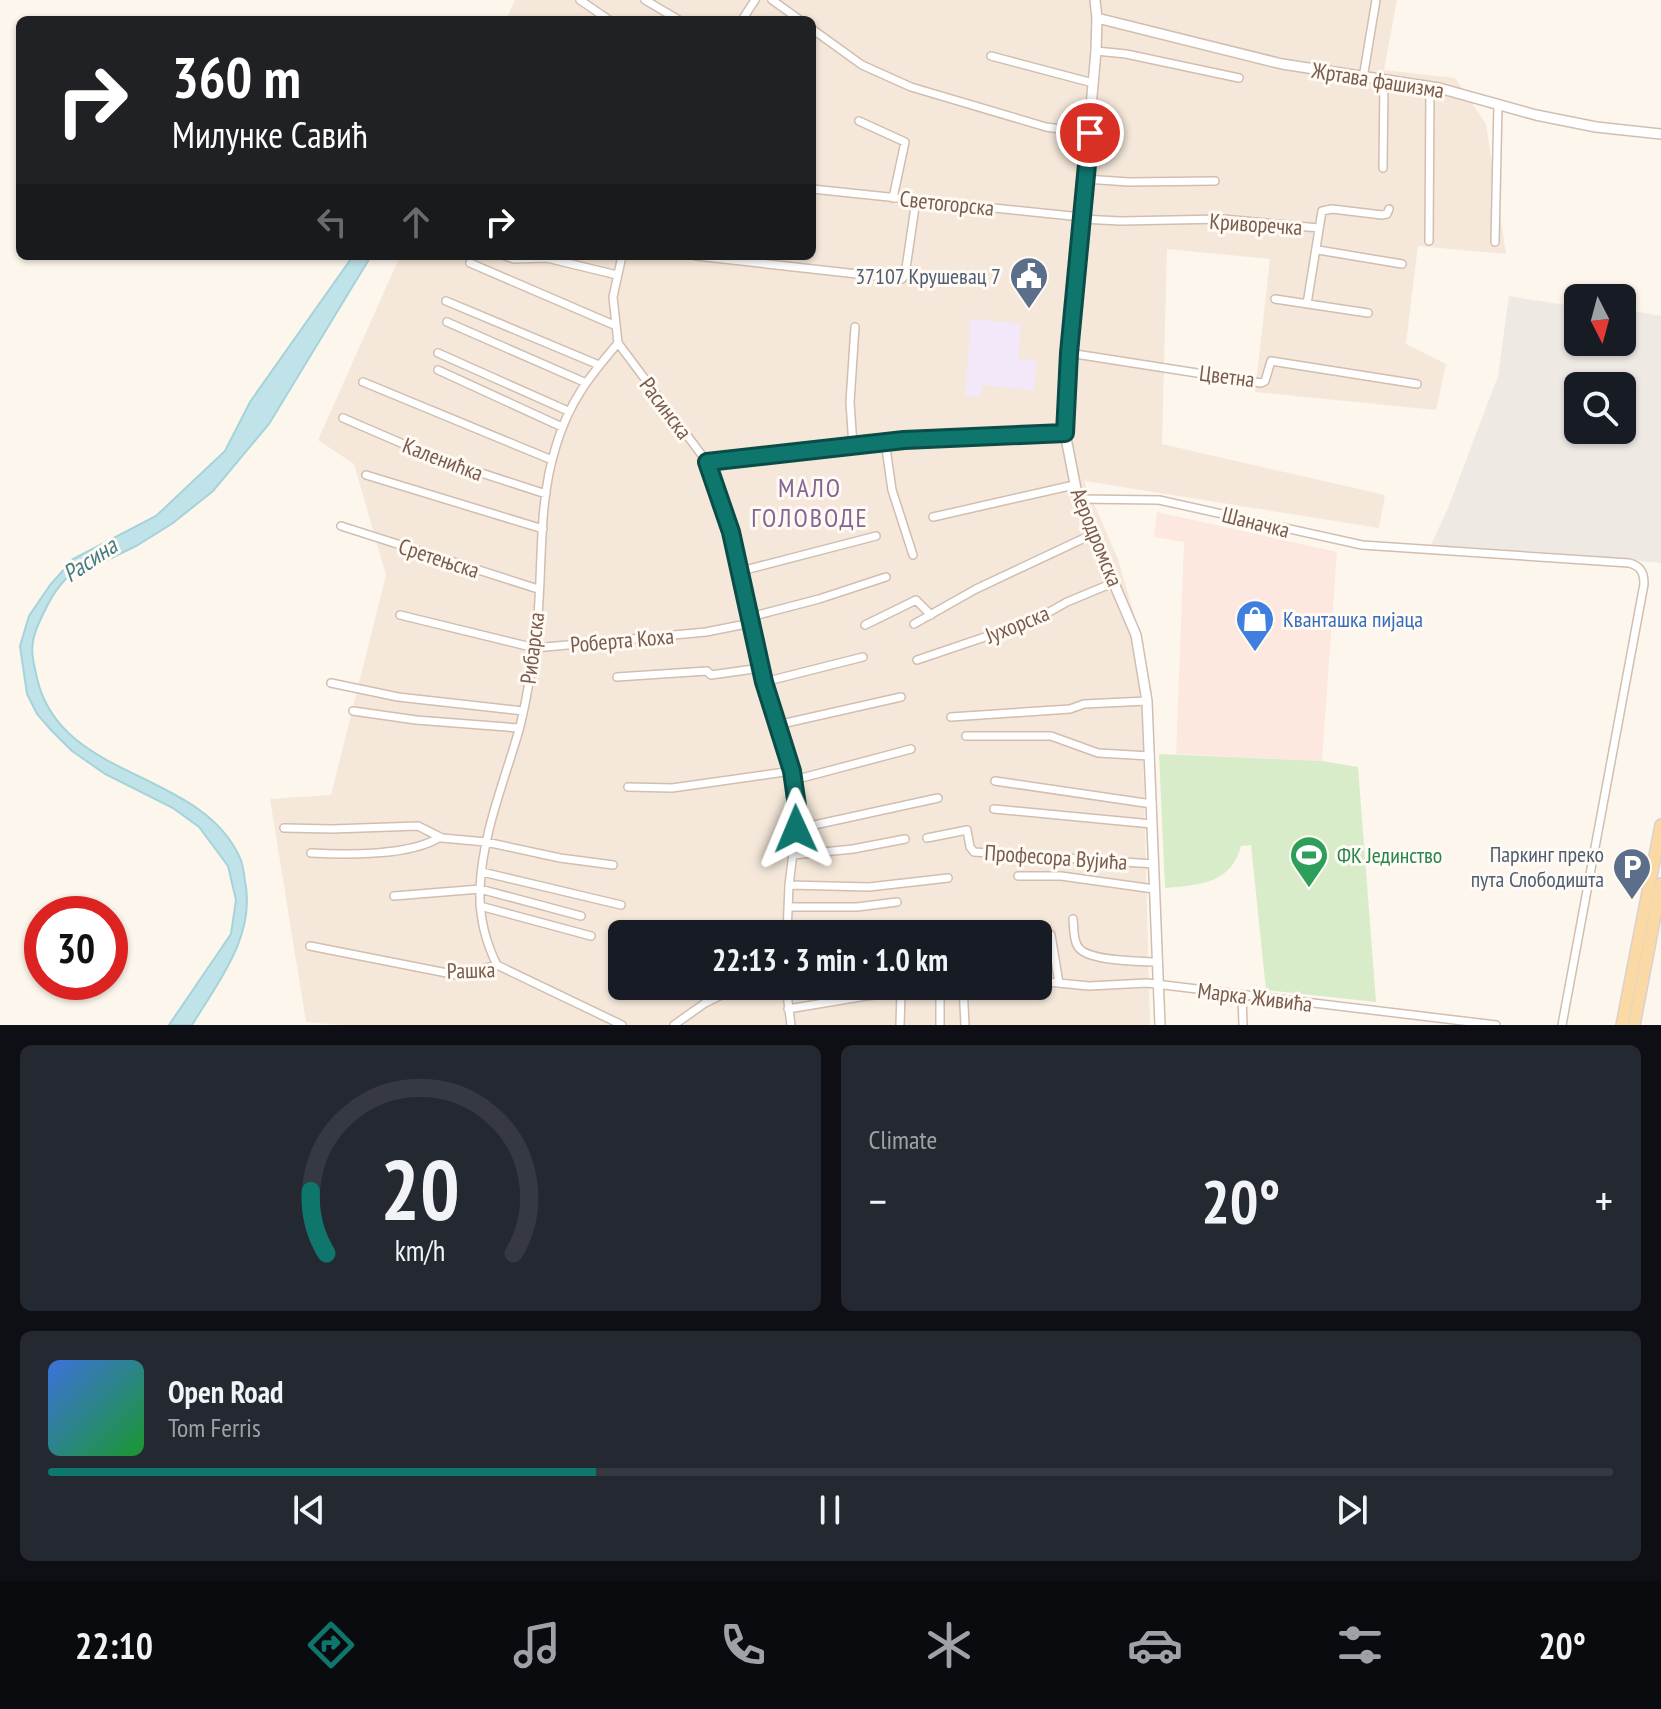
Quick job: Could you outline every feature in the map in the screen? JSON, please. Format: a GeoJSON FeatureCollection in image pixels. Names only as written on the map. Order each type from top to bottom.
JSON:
{"type":"FeatureCollection","features":[{"type":"Feature","properties":{"kind":"main road"},"geometry":{"type":"LineString","coordinates":[[1622,1025],[1661,825]]}},
{"type":"Feature","properties":{"kind":"main road"},"geometry":{"type":"LineString","coordinates":[[1634,1025],[1661,884]]}},
{"type":"Feature","properties":{"kind":"street"},"geometry":{"type":"LineString","coordinates":[[580,0],[603,16]]}},
{"type":"Feature","properties":{"kind":"street"},"geometry":{"type":"LineString","coordinates":[[645,0],[672,16]]}},
{"type":"Feature","properties":{"kind":"street"},"geometry":{"type":"LineString","coordinates":[[772,0],[794,16]]}},
{"type":"Feature","properties":{"kind":"street","name":"Аеродромска"},"geometry":{"type":"LineString","coordinates":[[1095,0],[1096,51],[1069,353],[1065,433],[1078,499],[1136,635],[1147,701],[1160,1025]]}},
{"type":"Feature","properties":{"kind":"street"},"geometry":{"type":"LineString","coordinates":[[1363,78],[1376,0]]}},
{"type":"Feature","properties":{"kind":"street","name":"Жртава фашизма"},"geometry":{"type":"LineString","coordinates":[[1097,18],[1282,64],[1430,87],[1596,127],[1661,134]]}},
{"type":"Feature","properties":{"kind":"street"},"geometry":{"type":"LineString","coordinates":[[816,32],[862,65],[911,87],[1046,127],[1090,133]]}},
{"type":"Feature","properties":{"kind":"street"},"geometry":{"type":"LineString","coordinates":[[1096,51],[1126,54],[1239,78]]}},
{"type":"Feature","properties":{"kind":"street"},"geometry":{"type":"LineString","coordinates":[[991,56],[1093,83]]}},
{"type":"Feature","properties":{"kind":"street"},"geometry":{"type":"LineString","coordinates":[[1383,168],[1384,81]]}},
{"type":"Feature","properties":{"kind":"street"},"geometry":{"type":"LineString","coordinates":[[1429,241],[1430,87]]}},
{"type":"Feature","properties":{"kind":"street"},"geometry":{"type":"LineString","coordinates":[[1495,242],[1498,105]]}},
{"type":"Feature","properties":{"kind":"street"},"geometry":{"type":"LineString","coordinates":[[859,121],[905,142],[893,198]]}},
{"type":"Feature","properties":{"kind":"street"},"geometry":{"type":"LineString","coordinates":[[1085,179],[1215,181]]}},
{"type":"Feature","properties":{"kind":"street","name":"Светогорска"},"geometry":{"type":"LineString","coordinates":[[816,189],[1083,218]]}},
{"type":"Feature","properties":{"kind":"street"},"geometry":{"type":"LineString","coordinates":[[732,260],[902,279],[916,200]]}},
{"type":"Feature","properties":{"kind":"street"},"geometry":{"type":"LineString","coordinates":[[1319,228],[1320,215],[1326,209],[1382,215],[1387,214],[1389,209]]}},
{"type":"Feature","properties":{"kind":"street","name":"Криворечка"},"geometry":{"type":"LineString","coordinates":[[1083,218],[1223,219],[1319,228],[1318,250],[1402,264]]}},
{"type":"Feature","properties":{"kind":"street"},"geometry":{"type":"LineString","coordinates":[[1307,304],[1318,250]]}},
{"type":"Feature","properties":{"kind":"street"},"geometry":{"type":"LineString","coordinates":[[555,260],[617,275]]}},
{"type":"Feature","properties":{"kind":"street","name":"Расинска"},"geometry":{"type":"LineString","coordinates":[[621,260],[613,297],[618,343],[707,462],[741,571],[764,682],[792,771],[798,813],[788,920]]}},
{"type":"Feature","properties":{"kind":"street"},"geometry":{"type":"LineString","coordinates":[[470,263],[614,325]]}},
{"type":"Feature","properties":{"kind":"street"},"geometry":{"type":"LineString","coordinates":[[1275,299],[1368,313]]}},
{"type":"Feature","properties":{"kind":"street"},"geometry":{"type":"LineString","coordinates":[[446,301],[599,365]]}},
{"type":"Feature","properties":{"kind":"street"},"geometry":{"type":"LineString","coordinates":[[447,322],[584,382]]}},
{"type":"Feature","properties":{"kind":"street"},"geometry":{"type":"LineString","coordinates":[[853,446],[850,402],[855,327]]}},
{"type":"Feature","properties":{"kind":"street","name":"Рибарска"},"geometry":{"type":"LineString","coordinates":[[497,965],[485,941],[480,889],[486,842],[519,728],[535,648],[546,494],[552,460],[568,411],[584,382],[618,343]]}},
{"type":"Feature","properties":{"kind":"street"},"geometry":{"type":"LineString","coordinates":[[438,353],[568,411]]}},
{"type":"Feature","properties":{"kind":"street","name":"Цветна"},"geometry":{"type":"LineString","coordinates":[[1069,353],[1261,383],[1265,381],[1271,361],[1417,384]]}},
{"type":"Feature","properties":{"kind":"street"},"geometry":{"type":"LineString","coordinates":[[438,370],[562,427]]}},
{"type":"Feature","properties":{"kind":"street"},"geometry":{"type":"LineString","coordinates":[[363,382],[552,460]]}},
{"type":"Feature","properties":{"kind":"street","name":"Каленићка"},"geometry":{"type":"LineString","coordinates":[[343,418],[438,459],[546,494]]}},
{"type":"Feature","properties":{"kind":"street"},"geometry":{"type":"LineString","coordinates":[[707,462],[885,441],[1065,433]]}},
{"type":"Feature","properties":{"kind":"street"},"geometry":{"type":"LineString","coordinates":[[885,441],[892,490],[913,555]]}},
{"type":"Feature","properties":{"kind":"street"},"geometry":{"type":"LineString","coordinates":[[366,475],[543,529]]}},
{"type":"Feature","properties":{"kind":"street"},"geometry":{"type":"LineString","coordinates":[[933,517],[1074,485]]}},
{"type":"Feature","properties":{"kind":"street","name":"Шаначка"},"geometry":{"type":"LineString","coordinates":[[1078,499],[1159,500],[1337,541],[1636,565],[1644,574],[1644,584],[1562,1025]]}},
{"type":"Feature","properties":{"kind":"street","name":"Сретењска"},"geometry":{"type":"LineString","coordinates":[[341,526],[538,589]]}},
{"type":"Feature","properties":{"kind":"street"},"geometry":{"type":"LineString","coordinates":[[914,624],[976,589],[1093,534]]}},
{"type":"Feature","properties":{"kind":"street"},"geometry":{"type":"LineString","coordinates":[[741,571],[876,536]]}},
{"type":"Feature","properties":{"kind":"street","name":"Роберта Коха"},"geometry":{"type":"LineString","coordinates":[[400,615],[535,648],[706,632],[886,577]]}},
{"type":"Feature","properties":{"kind":"street","name":"Јухорска"},"geometry":{"type":"LineString","coordinates":[[917,660],[1035,620],[1067,602],[1115,582]]}},
{"type":"Feature","properties":{"kind":"street"},"geometry":{"type":"LineString","coordinates":[[865,625],[916,600],[931,615]]}},
{"type":"Feature","properties":{"kind":"street"},"geometry":{"type":"LineString","coordinates":[[764,682],[863,657]]}},
{"type":"Feature","properties":{"kind":"street"},"geometry":{"type":"LineString","coordinates":[[617,677],[707,671],[711,675],[761,668]]}},
{"type":"Feature","properties":{"kind":"street"},"geometry":{"type":"LineString","coordinates":[[331,683],[398,697],[523,711]]}},
{"type":"Feature","properties":{"kind":"street"},"geometry":{"type":"LineString","coordinates":[[777,725],[901,697]]}},
{"type":"Feature","properties":{"kind":"street"},"geometry":{"type":"LineString","coordinates":[[951,717],[1147,701]]}},
{"type":"Feature","properties":{"kind":"street"},"geometry":{"type":"LineString","coordinates":[[353,711],[416,720],[519,728]]}},
{"type":"Feature","properties":{"kind":"street"},"geometry":{"type":"LineString","coordinates":[[966,736],[1051,736],[1098,753],[1150,756]]}},
{"type":"Feature","properties":{"kind":"street"},"geometry":{"type":"LineString","coordinates":[[794,780],[911,749]]}},
{"type":"Feature","properties":{"kind":"street"},"geometry":{"type":"LineString","coordinates":[[628,787],[672,788],[792,771]]}},
{"type":"Feature","properties":{"kind":"street"},"geometry":{"type":"LineString","coordinates":[[995,781],[1152,804]]}},
{"type":"Feature","properties":{"kind":"street"},"geometry":{"type":"LineString","coordinates":[[796,829],[938,798]]}},
{"type":"Feature","properties":{"kind":"street"},"geometry":{"type":"LineString","coordinates":[[994,809],[1152,824]]}},
{"type":"Feature","properties":{"kind":"street"},"geometry":{"type":"LineString","coordinates":[[284,828],[418,826],[440,837],[486,842],[560,858],[613,865]]}},
{"type":"Feature","properties":{"kind":"street","name":"Професора Вујића"},"geometry":{"type":"LineString","coordinates":[[927,838],[967,830],[974,852],[1154,864]]}},
{"type":"Feature","properties":{"kind":"street"},"geometry":{"type":"LineString","coordinates":[[311,853],[374,854],[440,837]]}},
{"type":"Feature","properties":{"kind":"street"},"geometry":{"type":"LineString","coordinates":[[793,855],[853,849],[905,839]]}},
{"type":"Feature","properties":{"kind":"street"},"geometry":{"type":"LineString","coordinates":[[482,872],[621,905]]}},
{"type":"Feature","properties":{"kind":"street"},"geometry":{"type":"LineString","coordinates":[[1018,876],[1061,876],[1154,889]]}},
{"type":"Feature","properties":{"kind":"street"},"geometry":{"type":"LineString","coordinates":[[789,885],[869,887],[948,878]]}},
{"type":"Feature","properties":{"kind":"street"},"geometry":{"type":"LineString","coordinates":[[394,896],[480,889],[581,916]]}},
{"type":"Feature","properties":{"kind":"street"},"geometry":{"type":"LineString","coordinates":[[788,907],[857,907],[897,902]]}},
{"type":"Feature","properties":{"kind":"street"},"geometry":{"type":"LineString","coordinates":[[480,906],[591,936]]}},
{"type":"Feature","properties":{"kind":"street"},"geometry":{"type":"LineString","coordinates":[[1073,919],[1076,942],[1082,951],[1102,958],[1157,962]]}},
{"type":"Feature","properties":{"kind":"street"},"geometry":{"type":"LineString","coordinates":[[1052,941],[1059,983]]}},
{"type":"Feature","properties":{"kind":"street","name":"Рашка"},"geometry":{"type":"LineString","coordinates":[[310,946],[457,975],[497,965],[622,1025]]}},
{"type":"Feature","properties":{"kind":"street","name":"Марка Живића"},"geometry":{"type":"LineString","coordinates":[[1052,982],[1089,986],[1147,983],[1496,1025]]}},
{"type":"Feature","properties":{"kind":"street"},"geometry":{"type":"LineString","coordinates":[[1242,996],[1243,1025]]}},
{"type":"Feature","properties":{"kind":"street"},"geometry":{"type":"LineString","coordinates":[[674,1025],[711,1000]]}},
{"type":"Feature","properties":{"kind":"street"},"geometry":{"type":"LineString","coordinates":[[787,1000],[791,1025]]}},
{"type":"Feature","properties":{"kind":"street"},"geometry":{"type":"LineString","coordinates":[[788,1009],[852,1000]]}},
{"type":"Feature","properties":{"kind":"street"},"geometry":{"type":"LineString","coordinates":[[900,1025],[901,1000]]}},
{"type":"Feature","properties":{"kind":"street"},"geometry":{"type":"LineString","coordinates":[[940,1000],[940,1025]]}},
{"type":"Feature","properties":{"kind":"street"},"geometry":{"type":"LineString","coordinates":[[962,1000],[965,1025]]}},
{"type":"Feature","properties":{"kind":"street"},"geometry":{"type":"LineString","coordinates":[[1396,1024],[1397,1014]]}},
{"type":"Feature","properties":{"kind":"shaded area"},"geometry":{"type":"Polygon","coordinates":[[[515,0],[1397,0],[1384,70],[1455,78],[1486,124],[1506,254],[1418,246],[1406,344],[1446,364],[1436,410],[1255,392],[1270,259],[1167,249],[1162,444],[1385,495],[1379,528],[1084,481],[1118,559],[1140,635],[1150,1025],[340,1025],[306,1022],[270,799],[331,795],[386,575],[354,464],[318,440],[398,260],[816,260],[816,16],[508,16],[515,0]]]}},
{"type":"Feature","properties":{"kind":"shaded area"},"geometry":{"type":"Polygon","coordinates":[[[1509,296],[1564,305],[1564,356],[1636,356],[1636,312],[1661,316],[1661,563],[1431,545],[1498,376],[1509,296]]]}},
{"type":"Feature","properties":{"kind":"shaded area"},"geometry":{"type":"Polygon","coordinates":[[[971,319],[1021,324],[1018,359],[1036,361],[1034,390],[982,385],[981,397],[965,396],[971,319]]]}},
{"type":"Feature","properties":{"kind":"shaded area","name":"Кванташка пијаца"},"geometry":{"type":"Polygon","coordinates":[[[1157,512],[1337,552],[1322,761],[1176,754],[1184,542],[1154,537],[1157,512]]]}},
{"type":"Feature","properties":{"kind":"green space"},"geometry":{"type":"Polygon","coordinates":[[[1159,754],[1322,761],[1358,767],[1376,1002],[1266,990],[1251,845],[1241,846],[1230,868],[1212,880],[1165,888],[1159,754]]]}},
{"type":"Feature","properties":{"kind":"water","name":"Расина"},"geometry":{"type":"Polygon","coordinates":[[[350,260],[369,260],[269,424],[213,491],[173,523],[136,546],[87,570],[84,563],[75,570],[51,598],[33,639],[37,678],[51,712],[73,737],[101,757],[195,807],[221,829],[241,860],[247,901],[245,920],[233,957],[192,1025],[169,1025],[231,934],[236,900],[228,866],[199,827],[173,808],[105,774],[72,751],[51,730],[37,714],[27,694],[20,646],[29,616],[73,559],[156,516],[225,451],[250,402],[350,260]]]}},
{"type":"Feature","properties":{"kind":"place","name":"37107 Крушевац 7"},"geometry":{"type":"Point","coordinates":[1029,310]}},
{"type":"Feature","properties":{"kind":"place","name":"Кванташка пијаца"},"geometry":{"type":"Point","coordinates":[1255,653]}},
{"type":"Feature","properties":{"kind":"place","name":"ФК Јединство"},"geometry":{"type":"Point","coordinates":[1309,889]}},
{"type":"Feature","properties":{"kind":"place","name":"Паркинг преко пута Слободишта"},"geometry":{"type":"Point","coordinates":[1632,901]}},
{"type":"Feature","properties":{"kind":"district","name":"МАЛО ГОЛОВОДЕ"},"geometry":{"type":"Point","coordinates":[810,503]}},
{"type":"Feature","properties":{"kind":"route"},"geometry":{"type":"LineString","coordinates":[[796,829],[798,813],[792,771],[764,682],[731,532],[707,462],[904,440],[1065,433],[1069,353],[1090,133]]}}]}
